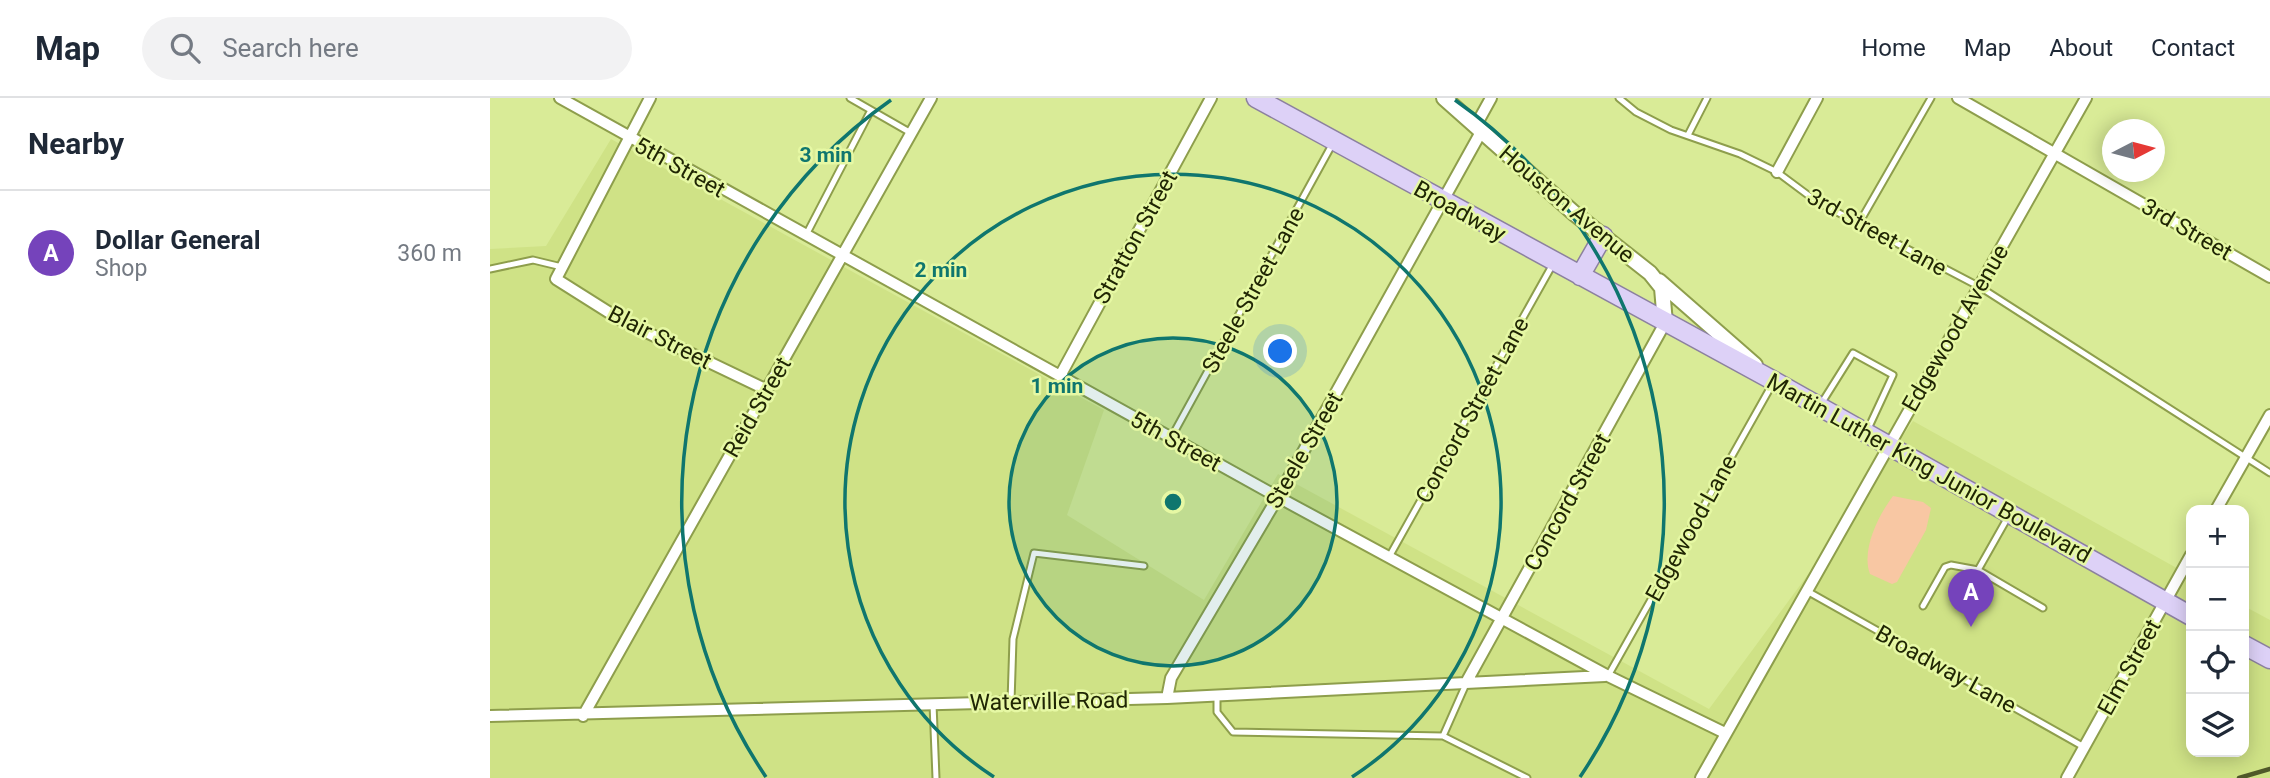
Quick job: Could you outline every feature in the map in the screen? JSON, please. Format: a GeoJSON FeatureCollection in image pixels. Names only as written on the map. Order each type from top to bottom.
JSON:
{"type":"FeatureCollection","features":[{"type":"Feature","properties":{"kind":"main road","name":"Broadway"},"geometry":{"type":"LineString","coordinates":[[1256,98],[1665,323]]}},
{"type":"Feature","properties":{"kind":"main road"},"geometry":{"type":"LineString","coordinates":[[1580,276],[1603,236]]}},
{"type":"Feature","properties":{"kind":"main road","name":"Martin Luther King Junior Boulevard"},"geometry":{"type":"LineString","coordinates":[[1665,323],[1774,381],[2186,613]]}},
{"type":"Feature","properties":{"kind":"main road"},"geometry":{"type":"LineString","coordinates":[[2249,648],[2270,659]]}},
{"type":"Feature","properties":{"kind":"street","name":"5th Street"},"geometry":{"type":"LineString","coordinates":[[560,98],[1278,498],[1608,676],[1725,733]]}},
{"type":"Feature","properties":{"kind":"street"},"geometry":{"type":"LineString","coordinates":[[562,267],[650,98]]}},
{"type":"Feature","properties":{"kind":"street","name":"Reid Street"},"geometry":{"type":"LineString","coordinates":[[583,716],[844,258],[931,98]]}},
{"type":"Feature","properties":{"kind":"street","name":"Stratton Street"},"geometry":{"type":"LineString","coordinates":[[1059,376],[1211,98]]}},
{"type":"Feature","properties":{"kind":"street","name":"Houston Avenue"},"geometry":{"type":"LineString","coordinates":[[1444,98],[1650,274],[1662,288],[1665,323]]}},
{"type":"Feature","properties":{"kind":"street","name":"Steele Street"},"geometry":{"type":"LineString","coordinates":[[1167,698],[1171,678],[1278,498],[1444,202],[1491,98]]}},
{"type":"Feature","properties":{"kind":"street"},"geometry":{"type":"LineString","coordinates":[[1777,172],[1818,98]]}},
{"type":"Feature","properties":{"kind":"street","name":"3rd Street"},"geometry":{"type":"LineString","coordinates":[[1958,98],[2270,276]]}},
{"type":"Feature","properties":{"kind":"street","name":"Edgewood Avenue"},"geometry":{"type":"LineString","coordinates":[[1701,778],[2086,98]]}},
{"type":"Feature","properties":{"kind":"street","name":"Blair Street"},"geometry":{"type":"LineString","coordinates":[[562,267],[556,279],[621,320],[767,390]]}},
{"type":"Feature","properties":{"kind":"street"},"geometry":{"type":"LineString","coordinates":[[1650,274],[1774,381]]}},
{"type":"Feature","properties":{"kind":"street","name":"Concord Street"},"geometry":{"type":"LineString","coordinates":[[1467,681],[1665,323]]}},
{"type":"Feature","properties":{"kind":"street"},"geometry":{"type":"LineString","coordinates":[[2219,505],[2270,415]]}},
{"type":"Feature","properties":{"kind":"street","name":"Elm Street"},"geometry":{"type":"LineString","coordinates":[[2067,778],[2186,564]]}},
{"type":"Feature","properties":{"kind":"street","name":"Waterville Road"},"geometry":{"type":"LineString","coordinates":[[490,716],[583,716],[1167,698],[1608,676]]}},
{"type":"Feature","properties":{"kind":"lane"},"geometry":{"type":"LineString","coordinates":[[850,98],[912,134]]}},
{"type":"Feature","properties":{"kind":"lane","name":"3rd Street Lane"},"geometry":{"type":"LineString","coordinates":[[1619,98],[1648,118],[1740,154],[1777,172],[1816,201],[1980,288],[2270,473]]}},
{"type":"Feature","properties":{"kind":"lane"},"geometry":{"type":"LineString","coordinates":[[1688,135],[1707,98]]}},
{"type":"Feature","properties":{"kind":"lane"},"geometry":{"type":"LineString","coordinates":[[1858,225],[1931,98]]}},
{"type":"Feature","properties":{"kind":"lane"},"geometry":{"type":"LineString","coordinates":[[805,236],[871,110]]}},
{"type":"Feature","properties":{"kind":"lane","name":"Steele Street Lane"},"geometry":{"type":"LineString","coordinates":[[1171,438],[1334,142]]}},
{"type":"Feature","properties":{"kind":"lane"},"geometry":{"type":"LineString","coordinates":[[490,269],[533,260],[562,267]]}},
{"type":"Feature","properties":{"kind":"lane","name":"Concord Street Lane"},"geometry":{"type":"LineString","coordinates":[[1390,557],[1554,262]]}},
{"type":"Feature","properties":{"kind":"lane"},"geometry":{"type":"LineString","coordinates":[[1819,407],[1853,353],[1893,375],[1866,434]]}},
{"type":"Feature","properties":{"kind":"lane","name":"Edgewood Lane"},"geometry":{"type":"LineString","coordinates":[[1608,676],[1774,381]]}},
{"type":"Feature","properties":{"kind":"lane"},"geometry":{"type":"LineString","coordinates":[[1978,570],[2010,514]]}},
{"type":"Feature","properties":{"kind":"lane"},"geometry":{"type":"LineString","coordinates":[[1011,702],[1013,639],[1034,553],[1144,566]]}},
{"type":"Feature","properties":{"kind":"lane"},"geometry":{"type":"LineString","coordinates":[[1923,606],[1944,567],[1951,565],[1978,570],[2043,608]]}},
{"type":"Feature","properties":{"kind":"lane","name":"Broadway Lane"},"geometry":{"type":"LineString","coordinates":[[1807,591],[2084,747]]}},
{"type":"Feature","properties":{"kind":"lane"},"geometry":{"type":"LineString","coordinates":[[1443,736],[1467,681]]}},
{"type":"Feature","properties":{"kind":"lane"},"geometry":{"type":"LineString","coordinates":[[1217,695],[1217,712],[1233,732],[1443,736],[1527,778]]}},
{"type":"Feature","properties":{"kind":"lane"},"geometry":{"type":"LineString","coordinates":[[933,704],[936,778]]}},
{"type":"Feature","properties":{"kind":"shaded area"},"geometry":{"type":"Polygon","coordinates":[[[611,139],[1104,410],[1067,515],[1204,600],[1278,474],[1709,709],[1826,550],[1913,421],[2186,573],[2186,757],[2249,757],[2249,609],[2270,620],[2270,778],[490,778],[490,249],[546,246],[611,139]]]}},
{"type":"Feature","properties":{"kind":"shaded area"},"geometry":{"type":"Polygon","coordinates":[[[1893,496],[1923,502],[1931,508],[1926,530],[1897,582],[1892,584],[1870,574],[1868,555],[1872,534],[1893,496]]]}},
{"type":"Feature","properties":{"kind":"railway"},"geometry":{"type":"LineString","coordinates":[[2239,778],[2270,769]]}},
{"type":"Feature","properties":{"kind":"place","name":"Dollar General"},"geometry":{"type":"Point","coordinates":[1971,627]}}]}
